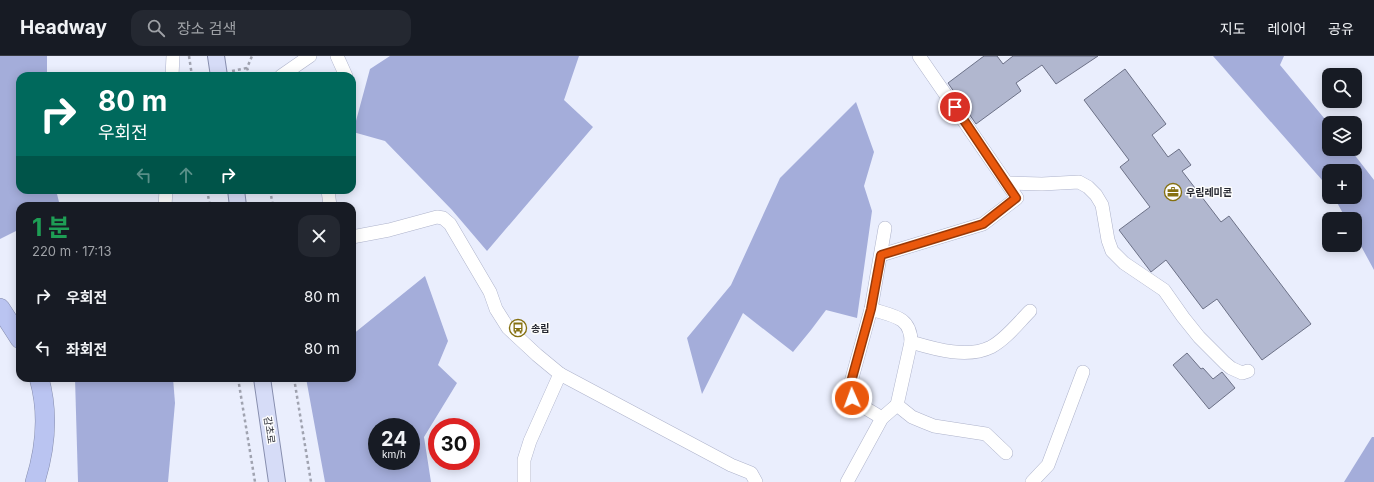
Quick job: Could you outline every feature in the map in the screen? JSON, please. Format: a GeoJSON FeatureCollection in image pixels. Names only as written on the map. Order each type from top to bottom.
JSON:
{"type":"FeatureCollection","features":[{"type":"Feature","properties":{"kind":"highway"},"geometry":{"type":"LineString","coordinates":[[0,308],[16,333]]}},
{"type":"Feature","properties":{"kind":"highway"},"geometry":{"type":"LineString","coordinates":[[35,482],[41,464],[46,422],[43,394],[39,382]]}},
{"type":"Feature","properties":{"kind":"main road"},"geometry":{"type":"LineString","coordinates":[[216,56],[219,72]]}},
{"type":"Feature","properties":{"kind":"main road","name":"감초로"},"geometry":{"type":"LineString","coordinates":[[263,382],[277,482]]}},
{"type":"Feature","properties":{"kind":"street"},"geometry":{"type":"LineString","coordinates":[[172,72],[173,56]]}},
{"type":"Feature","properties":{"kind":"street"},"geometry":{"type":"LineString","coordinates":[[287,72],[310,56]]}},
{"type":"Feature","properties":{"kind":"street"},"geometry":{"type":"LineString","coordinates":[[337,56],[344,72]]}},
{"type":"Feature","properties":{"kind":"street"},"geometry":{"type":"LineString","coordinates":[[881,255],[983,224],[1016,198],[1008,183],[919,56]]}},
{"type":"Feature","properties":{"kind":"street"},"geometry":{"type":"LineString","coordinates":[[1008,183],[1042,184],[1079,182],[1088,187],[1096,195],[1102,205],[1108,240],[1112,250],[1124,263],[1164,290],[1199,337],[1225,363],[1231,368],[1242,373],[1248,371]]}},
{"type":"Feature","properties":{"kind":"street"},"geometry":{"type":"LineString","coordinates":[[356,236],[389,230],[436,217],[443,218],[450,224],[490,292],[496,309],[508,328],[537,355],[560,374],[731,465],[751,473],[756,482]]}},
{"type":"Feature","properties":{"kind":"street"},"geometry":{"type":"LineString","coordinates":[[882,418],[857,403],[852,398],[851,382],[871,309],[885,228]]}},
{"type":"Feature","properties":{"kind":"street"},"geometry":{"type":"LineString","coordinates":[[847,482],[882,418],[897,405],[911,342],[911,332],[909,327],[897,316],[871,309]]}},
{"type":"Feature","properties":{"kind":"street"},"geometry":{"type":"LineString","coordinates":[[911,342],[948,350],[974,352],[991,347],[1008,333],[1030,311]]}},
{"type":"Feature","properties":{"kind":"street"},"geometry":{"type":"LineString","coordinates":[[1032,482],[1048,465],[1082,372]]}},
{"type":"Feature","properties":{"kind":"street"},"geometry":{"type":"LineString","coordinates":[[524,482],[524,460],[530,441],[560,374]]}},
{"type":"Feature","properties":{"kind":"street"},"geometry":{"type":"LineString","coordinates":[[897,405],[912,417],[934,426],[986,434],[1006,453]]}},
{"type":"Feature","properties":{"kind":"path"},"geometry":{"type":"LineString","coordinates":[[189,56],[191,72]]}},
{"type":"Feature","properties":{"kind":"path"},"geometry":{"type":"LineString","coordinates":[[248,72],[247,68],[252,56]]}},
{"type":"Feature","properties":{"kind":"path"},"geometry":{"type":"LineString","coordinates":[[239,382],[255,482]]}},
{"type":"Feature","properties":{"kind":"path"},"geometry":{"type":"LineString","coordinates":[[295,382],[311,482]]}},
{"type":"Feature","properties":{"kind":"shaded area"},"geometry":{"type":"Polygon","coordinates":[[[0,56],[47,56],[47,72],[16,72],[16,194],[57,194],[59,202],[16,202],[16,231],[0,239],[0,56]]]}},
{"type":"Feature","properties":{"kind":"shaded area"},"geometry":{"type":"Polygon","coordinates":[[[390,56],[579,56],[564,100],[593,127],[487,251],[452,210],[385,141],[356,133],[356,121],[370,69],[390,56]]]}},
{"type":"Feature","properties":{"kind":"shaded area"},"geometry":{"type":"Polygon","coordinates":[[[1213,56],[1284,56],[1280,65],[1322,116],[1322,156],[1355,156],[1362,164],[1322,164],[1322,180],[1213,56]]]}},
{"type":"Feature","properties":{"kind":"shaded area"},"geometry":{"type":"Polygon","coordinates":[[[856,102],[874,152],[864,186],[872,211],[857,318],[826,310],[793,352],[743,313],[702,394],[687,338],[731,285],[780,178],[856,102]]]}},
{"type":"Feature","properties":{"kind":"shaded area"},"geometry":{"type":"Polygon","coordinates":[[[1362,164],[1374,180],[1374,270],[1362,248],[1362,212],[1342,212],[1338,204],[1362,204],[1362,164]]]}},
{"type":"Feature","properties":{"kind":"shaded area"},"geometry":{"type":"Polygon","coordinates":[[[425,276],[448,341],[438,365],[457,383],[436,418],[428,418],[428,430],[424,437],[431,482],[325,482],[307,382],[356,382],[356,332],[425,276]]]}},
{"type":"Feature","properties":{"kind":"shaded area"},"geometry":{"type":"Polygon","coordinates":[[[75,382],[173,382],[175,403],[168,482],[78,482],[75,382]]]}},
{"type":"Feature","properties":{"kind":"shaded area"},"geometry":{"type":"Polygon","coordinates":[[[1372,437],[1374,437],[1374,482],[1344,482],[1372,437]]]}},
{"type":"Feature","properties":{"kind":"building"},"geometry":{"type":"Polygon","coordinates":[[[984,56],[997,56],[1003,64],[1013,56],[1098,56],[1056,84],[1042,65],[1016,83],[1021,91],[976,124],[948,83],[984,56]]]}},
{"type":"Feature","properties":{"kind":"building"},"geometry":{"type":"Polygon","coordinates":[[[1125,69],[1166,124],[1152,135],[1168,157],[1179,149],[1191,165],[1182,171],[1221,222],[1229,216],[1311,324],[1262,360],[1217,299],[1203,309],[1166,260],[1151,272],[1119,230],[1150,207],[1120,167],[1129,160],[1084,100],[1125,69]]]}},
{"type":"Feature","properties":{"kind":"building"},"geometry":{"type":"Polygon","coordinates":[[[1187,353],[1201,369],[1203,368],[1213,379],[1222,372],[1235,388],[1209,409],[1173,365],[1187,353]]]}},
{"type":"Feature","properties":{"kind":"place","name":"우림레미콘"},"geometry":{"type":"Point","coordinates":[1173,192]}},
{"type":"Feature","properties":{"kind":"place","name":"송림"},"geometry":{"type":"Point","coordinates":[518,328]}},
{"type":"Feature","properties":{"kind":"route"},"geometry":{"type":"LineString","coordinates":[[852,398],[851,382],[871,309],[881,255],[983,224],[1016,198],[1008,183],[955,107]]}}]}
